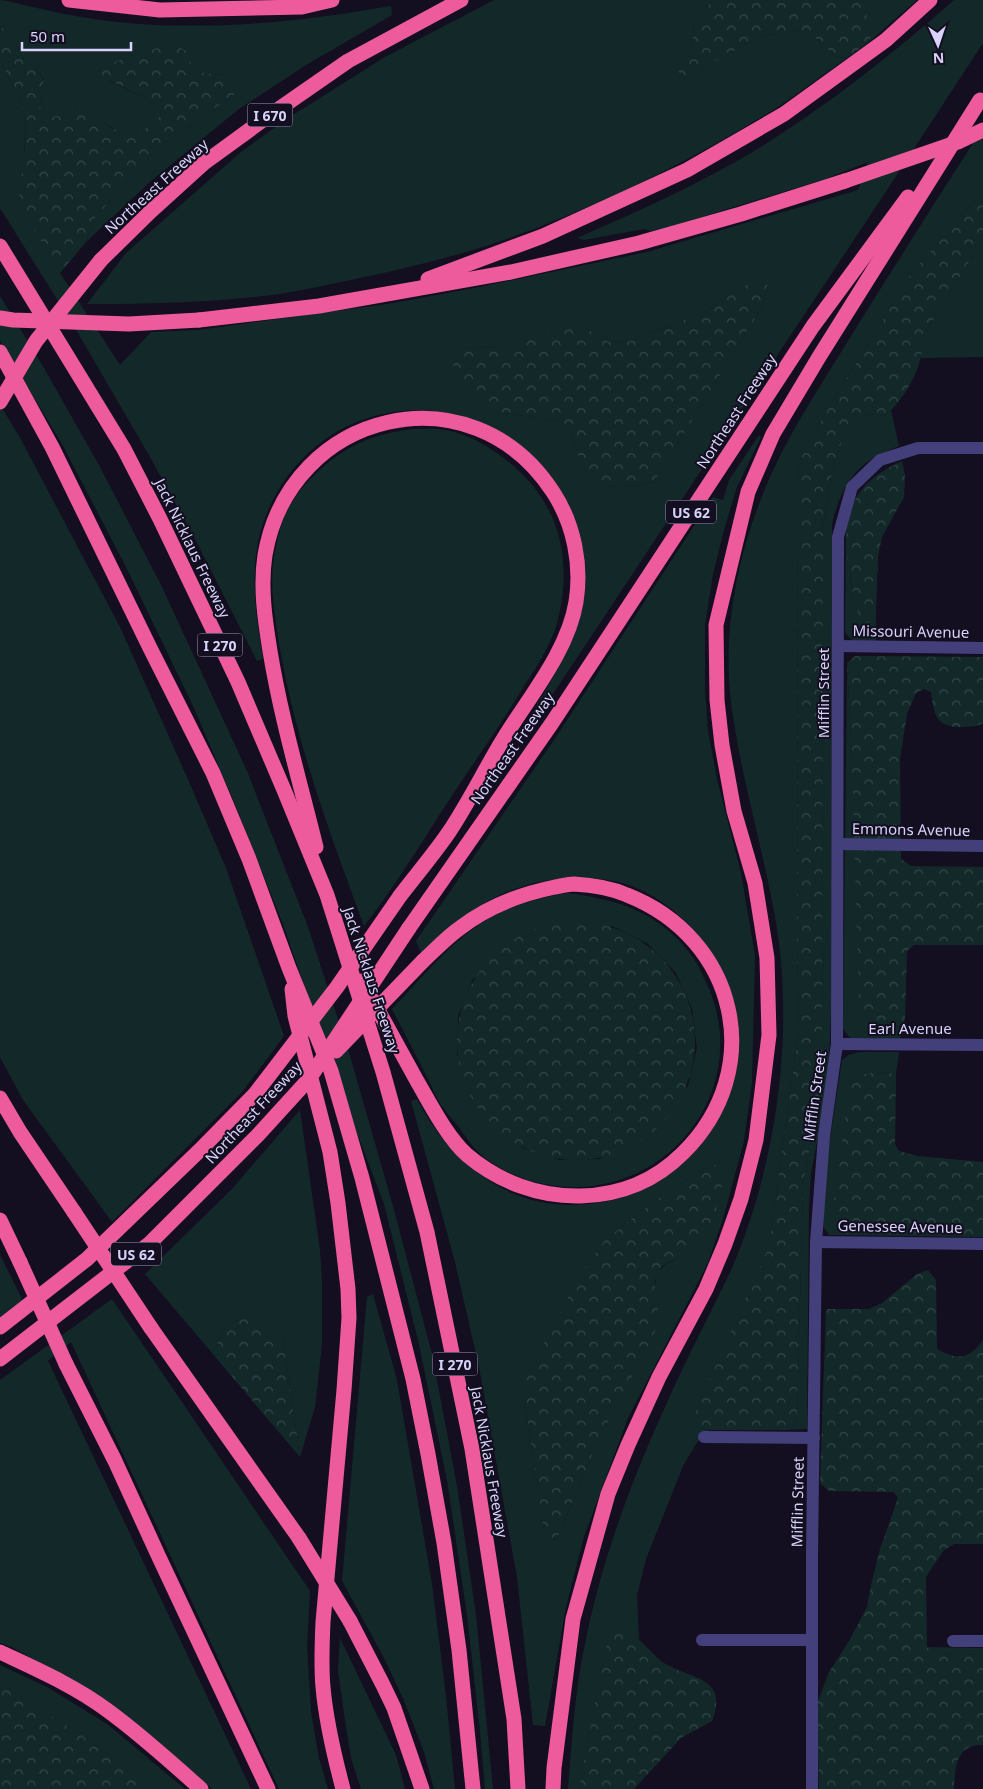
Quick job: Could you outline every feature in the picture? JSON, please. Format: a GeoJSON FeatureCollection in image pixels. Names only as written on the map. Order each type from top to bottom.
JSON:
{"type":"FeatureCollection","features":[{"type":"Feature","properties":{"kind":"highway"},"geometry":{"type":"LineString","coordinates":[[69,0],[160,10],[302,7],[332,0]]}},
{"type":"Feature","properties":{"kind":"highway","name":"Northeast Freeway"},"geometry":{"type":"LineString","coordinates":[[0,402],[36,342],[101,260],[204,163],[348,61],[461,0]]}},
{"type":"Feature","properties":{"kind":"highway"},"geometry":{"type":"LineString","coordinates":[[392,293],[543,236],[687,170],[784,114],[886,40],[930,0]]}},
{"type":"Feature","properties":{"kind":"highway"},"geometry":{"type":"LineString","coordinates":[[553,1789],[573,1619],[608,1494],[659,1377],[706,1289],[725,1244],[741,1199],[757,1131],[768,1035],[767,958],[755,883],[734,811],[722,745],[717,700],[716,644],[716,625],[748,492],[773,434],[818,357],[981,97]]}},
{"type":"Feature","properties":{"kind":"highway","name":"Northeast Freeway"},"geometry":{"type":"LineString","coordinates":[[0,1359],[149,1244],[258,1135],[309,1079],[409,928],[552,723],[813,326],[981,97]]}},
{"type":"Feature","properties":{"kind":"highway"},"geometry":{"type":"LineString","coordinates":[[0,318],[129,324],[199,320],[319,306],[511,272],[639,243],[742,214],[846,181],[958,142],[983,130]]}},
{"type":"Feature","properties":{"kind":"highway","name":"Jack Nicklaus Freeway"},"geometry":{"type":"LineString","coordinates":[[0,246],[124,449],[160,519],[238,682],[327,895],[383,1072],[427,1232],[472,1449],[514,1719],[518,1789]]}},
{"type":"Feature","properties":{"kind":"highway","name":"I 270"},"geometry":{"type":"LineString","coordinates":[[0,352],[52,447],[213,773],[249,859],[289,968],[332,1071],[362,1178],[413,1379],[428,1454],[450,1582],[460,1660],[472,1789]]}},
{"type":"Feature","properties":{"kind":"highway"},"geometry":{"type":"LineString","coordinates":[[0,1327],[87,1259],[255,1094],[337,987],[400,896],[449,832],[565,638],[576,603],[578,569],[568,520],[561,503],[544,477],[521,454],[494,435],[465,424],[411,418],[387,421],[345,438],[313,462],[299,477],[286,494],[276,514],[269,535],[263,578],[263,600],[268,639],[285,730],[299,775],[327,895]]}},
{"type":"Feature","properties":{"kind":"highway"},"geometry":{"type":"LineString","coordinates":[[309,1079],[423,961],[460,927],[500,904],[534,891],[572,884],[611,889],[645,902],[676,922],[698,944],[715,970],[729,1008],[732,1031],[732,1057],[727,1081],[717,1105],[699,1138],[670,1166],[650,1178],[630,1188],[608,1194],[566,1196],[543,1193],[521,1187],[492,1174],[465,1153],[438,1119],[345,949]]}},
{"type":"Feature","properties":{"kind":"highway"},"geometry":{"type":"LineString","coordinates":[[289,968],[295,1016],[330,1152],[348,1289],[347,1352],[323,1622],[322,1654],[323,1686],[328,1729],[343,1789]]}},
{"type":"Feature","properties":{"kind":"highway"},"geometry":{"type":"LineString","coordinates":[[0,1098],[20,1132],[150,1328],[299,1538],[350,1621],[394,1708],[422,1789]]}},
{"type":"Feature","properties":{"kind":"highway"},"geometry":{"type":"LineString","coordinates":[[0,1220],[66,1364],[115,1461],[268,1789]]}},
{"type":"Feature","properties":{"kind":"highway"},"geometry":{"type":"LineString","coordinates":[[0,1652],[54,1678],[106,1709],[157,1749],[201,1789]]}},
{"type":"Feature","properties":{"kind":"street","name":"Mifflin Street"},"geometry":{"type":"LineString","coordinates":[[812,1789],[816,1242],[824,1136],[837,1044],[838,536],[852,487],[880,460],[918,448],[983,448]]}},
{"type":"Feature","properties":{"kind":"street","name":"Missouri Avenue"},"geometry":{"type":"LineString","coordinates":[[839,646],[983,648]]}},
{"type":"Feature","properties":{"kind":"street","name":"Emmons Avenue"},"geometry":{"type":"LineString","coordinates":[[838,844],[983,846]]}},
{"type":"Feature","properties":{"kind":"street","name":"Earl Avenue"},"geometry":{"type":"LineString","coordinates":[[837,1044],[983,1045]]}},
{"type":"Feature","properties":{"kind":"street","name":"Genessee Avenue"},"geometry":{"type":"LineString","coordinates":[[816,1242],[983,1244]]}},
{"type":"Feature","properties":{"kind":"street"},"geometry":{"type":"LineString","coordinates":[[704,1436],[814,1438]]}},
{"type":"Feature","properties":{"kind":"street"},"geometry":{"type":"LineString","coordinates":[[702,1640],[812,1640]]}},
{"type":"Feature","properties":{"kind":"street"},"geometry":{"type":"LineString","coordinates":[[953,1641],[983,1642]]}},
{"type":"Feature","properties":{"kind":"green space"},"geometry":{"type":"Polygon","coordinates":[[[0,0],[93,19],[160,25],[194,26],[260,23],[326,16],[391,6],[392,15],[306,65],[239,109],[151,181],[86,242],[95,218],[159,146],[234,95],[222,75],[199,72],[191,64],[163,46],[114,62],[110,81],[150,100],[162,112],[158,120],[149,128],[132,133],[118,131],[77,107],[58,117],[47,118],[40,108],[44,79],[36,69],[24,60],[12,35],[0,26],[0,0]]]}},
{"type":"Feature","properties":{"kind":"green space"},"geometry":{"type":"Polygon","coordinates":[[[494,0],[713,0],[703,10],[694,24],[692,52],[679,70],[686,84],[707,66],[760,37],[801,30],[811,34],[836,57],[847,58],[774,109],[668,169],[569,215],[483,247],[392,271],[279,294],[191,302],[87,304],[126,253],[241,152],[285,120],[385,57],[494,0]]]}},
{"type":"Feature","properties":{"kind":"green space"},"geometry":{"type":"Polygon","coordinates":[[[713,0],[861,0],[870,24],[870,41],[847,58],[836,57],[811,34],[801,30],[760,37],[707,66],[686,84],[679,84],[679,70],[692,52],[694,24],[703,10],[713,0]]]}},
{"type":"Feature","properties":{"kind":"green space"},"geometry":{"type":"Polygon","coordinates":[[[861,0],[917,0],[870,41],[869,24],[861,0]]]}},
{"type":"Feature","properties":{"kind":"green space"},"geometry":{"type":"Polygon","coordinates":[[[954,0],[983,0],[983,43],[531,727],[526,723],[559,666],[581,611],[559,489],[541,464],[503,434],[471,419],[439,412],[406,411],[374,416],[344,428],[317,445],[293,469],[274,498],[259,537],[256,557],[255,598],[263,659],[257,661],[194,537],[150,457],[78,333],[0,208],[0,60],[22,104],[26,125],[21,206],[60,273],[120,365],[151,332],[198,330],[394,303],[479,287],[647,252],[858,190],[868,162],[825,179],[669,227],[651,231],[644,229],[584,240],[577,238],[687,188],[751,153],[830,100],[954,0]],[[746,285],[704,312],[631,341],[609,342],[582,326],[502,348],[468,347],[459,352],[453,363],[497,412],[560,421],[572,434],[581,466],[605,487],[640,485],[655,481],[762,307],[768,285],[746,285]]]}},
{"type":"Feature","properties":{"kind":"green space"},"geometry":{"type":"Polygon","coordinates":[[[0,26],[12,35],[24,60],[36,69],[44,80],[40,107],[47,118],[83,106],[119,131],[132,132],[150,126],[159,118],[162,112],[150,100],[99,75],[108,60],[114,62],[163,46],[179,47],[187,52],[191,64],[199,72],[222,75],[235,84],[234,95],[159,146],[95,218],[86,242],[60,273],[20,206],[19,197],[26,125],[22,104],[0,60],[0,26]]]}},
{"type":"Feature","properties":{"kind":"green space"},"geometry":{"type":"Polygon","coordinates":[[[983,128],[983,196],[974,201],[910,275],[803,450],[798,478],[797,946],[799,1029],[771,1232],[766,1253],[699,1428],[708,1430],[696,1444],[683,1466],[646,1559],[637,1595],[639,1640],[625,1632],[603,1658],[579,1789],[568,1789],[579,1676],[601,1577],[632,1485],[657,1425],[743,1241],[764,1172],[778,1097],[783,1034],[782,972],[779,941],[769,885],[740,755],[731,702],[729,673],[731,615],[742,559],[759,504],[779,457],[790,437],[812,398],[983,128]]]}},
{"type":"Feature","properties":{"kind":"green space"},"geometry":{"type":"Polygon","coordinates":[[[983,196],[983,239],[921,340],[921,358],[911,383],[896,405],[885,416],[865,415],[855,421],[847,432],[834,465],[827,502],[823,530],[822,1077],[803,1186],[797,1417],[795,1424],[790,1430],[708,1430],[699,1428],[692,1419],[766,1253],[771,1232],[799,1029],[797,946],[798,478],[803,450],[910,275],[974,201],[983,196]]]}},
{"type":"Feature","properties":{"kind":"green space"},"geometry":{"type":"Polygon","coordinates":[[[983,239],[983,357],[921,358],[921,340],[983,239]]]}},
{"type":"Feature","properties":{"kind":"green space"},"geometry":{"type":"Polygon","coordinates":[[[746,285],[768,285],[762,307],[655,481],[640,485],[605,487],[588,478],[581,466],[572,434],[560,421],[497,412],[477,400],[455,377],[453,363],[459,352],[468,347],[502,348],[532,337],[582,326],[609,342],[631,341],[704,312],[746,285]]]}},
{"type":"Feature","properties":{"kind":"green space"},"geometry":{"type":"Polygon","coordinates":[[[0,296],[44,368],[100,467],[162,587],[247,771],[308,927],[350,1056],[393,1206],[432,1354],[457,1486],[476,1615],[493,1789],[485,1789],[467,1615],[447,1480],[418,1340],[384,1204],[335,1075],[283,924],[237,809],[194,708],[127,569],[62,444],[0,341],[0,296]]]}},
{"type":"Feature","properties":{"kind":"green space"},"geometry":{"type":"Polygon","coordinates":[[[0,405],[18,434],[120,627],[226,868],[284,1036],[243,1091],[112,1222],[23,1100],[0,1057],[0,405]]]}},
{"type":"Feature","properties":{"kind":"green space"},"geometry":{"type":"Polygon","coordinates":[[[891,410],[899,446],[873,458],[857,471],[841,495],[832,524],[831,1008],[829,1067],[811,1174],[807,1429],[790,1430],[795,1424],[797,1417],[803,1186],[822,1077],[823,530],[834,465],[847,432],[855,421],[865,415],[885,416],[891,410]]]}},
{"type":"Feature","properties":{"kind":"green space"},"geometry":{"type":"Polygon","coordinates":[[[412,429],[442,429],[468,437],[489,448],[509,462],[526,478],[549,510],[556,528],[561,546],[563,584],[557,623],[540,662],[400,876],[364,926],[314,783],[293,711],[278,637],[272,572],[284,518],[290,505],[309,480],[334,458],[362,442],[384,434],[412,429]]]}},
{"type":"Feature","properties":{"kind":"green space"},"geometry":{"type":"Polygon","coordinates":[[[759,435],[761,437],[737,487],[724,530],[713,574],[705,625],[705,689],[708,731],[717,779],[741,873],[755,956],[752,1082],[744,1141],[723,1219],[707,1265],[628,1418],[584,1537],[566,1607],[545,1726],[533,1725],[517,1577],[479,1367],[455,1262],[411,1101],[417,1099],[429,1120],[459,1157],[477,1173],[497,1186],[519,1196],[542,1202],[566,1205],[598,1203],[628,1196],[655,1183],[681,1165],[698,1148],[712,1129],[723,1109],[737,1068],[739,1038],[728,986],[716,962],[701,939],[683,919],[662,902],[639,889],[621,883],[583,878],[542,881],[523,886],[479,906],[453,925],[421,953],[416,941],[554,740],[713,497],[723,500],[729,480],[759,435]],[[713,1165],[700,1171],[653,1202],[606,1239],[524,1396],[544,1531],[552,1540],[557,1539],[596,1446],[654,1293],[657,1272],[666,1264],[688,1253],[713,1165]]]}},
{"type":"Feature","properties":{"kind":"green space"},"geometry":{"type":"Polygon","coordinates":[[[902,461],[905,475],[904,497],[882,537],[878,556],[876,614],[870,622],[866,623],[858,613],[853,596],[846,546],[847,522],[855,499],[870,481],[902,461]]]}},
{"type":"Feature","properties":{"kind":"green space"},"geometry":{"type":"Polygon","coordinates":[[[846,537],[853,597],[870,622],[876,614],[876,644],[855,641],[845,632],[846,537]]]}},
{"type":"Feature","properties":{"kind":"green space"},"geometry":{"type":"Polygon","coordinates":[[[855,656],[983,657],[983,723],[976,726],[955,727],[942,723],[935,714],[931,692],[924,689],[916,693],[907,714],[900,759],[901,859],[911,866],[983,867],[983,945],[914,945],[907,951],[905,1020],[902,1027],[879,1024],[865,1018],[859,1006],[852,760],[847,663],[855,656]]]}},
{"type":"Feature","properties":{"kind":"green space"},"geometry":{"type":"Polygon","coordinates":[[[847,663],[852,760],[879,1024],[902,1027],[900,1041],[855,1040],[849,1037],[843,1029],[847,663]]]}},
{"type":"Feature","properties":{"kind":"green space"},"geometry":{"type":"Polygon","coordinates":[[[567,893],[599,898],[630,907],[661,925],[683,944],[702,974],[716,1011],[720,1048],[714,1083],[700,1116],[678,1144],[650,1166],[616,1181],[577,1187],[550,1185],[524,1179],[499,1167],[477,1151],[440,1102],[392,1009],[456,942],[480,924],[511,908],[567,893]],[[612,926],[473,979],[458,1016],[457,1055],[522,1148],[560,1160],[600,1159],[688,1086],[697,1048],[692,1009],[676,973],[648,944],[612,926]]]}},
{"type":"Feature","properties":{"kind":"green space"},"geometry":{"type":"Polygon","coordinates":[[[564,922],[588,922],[611,927],[632,936],[652,949],[668,965],[681,985],[690,1006],[695,1029],[693,1064],[686,1087],[668,1117],[652,1133],[632,1146],[611,1155],[588,1160],[564,1160],[541,1155],[520,1146],[500,1133],[484,1117],[471,1097],[462,1076],[457,1053],[457,1029],[462,1006],[471,985],[484,965],[500,949],[520,936],[541,927],[564,922]]]}},
{"type":"Feature","properties":{"kind":"green space"},"geometry":{"type":"Polygon","coordinates":[[[860,1052],[899,1052],[896,1074],[876,1072],[835,1220],[844,1235],[829,1235],[823,1226],[825,1172],[842,1060],[849,1055],[860,1052]]]}},
{"type":"Feature","properties":{"kind":"green space"},"geometry":{"type":"Polygon","coordinates":[[[876,1072],[896,1074],[895,1144],[899,1151],[917,1156],[983,1162],[983,1237],[844,1235],[835,1220],[833,1206],[850,1084],[860,1075],[876,1072]]]}},
{"type":"Feature","properties":{"kind":"green space"},"geometry":{"type":"Polygon","coordinates":[[[300,1110],[320,1250],[322,1344],[315,1407],[300,1457],[283,1338],[249,1318],[229,1322],[212,1353],[145,1274],[232,1189],[300,1110]]]}},
{"type":"Feature","properties":{"kind":"green space"},"geometry":{"type":"Polygon","coordinates":[[[713,1165],[719,1165],[723,1169],[721,1192],[710,1225],[697,1245],[688,1253],[666,1263],[659,1270],[655,1284],[658,1316],[657,1328],[596,1446],[557,1539],[552,1540],[544,1532],[524,1396],[525,1379],[582,1271],[606,1239],[653,1202],[700,1171],[713,1165]]]}},
{"type":"Feature","properties":{"kind":"green space"},"geometry":{"type":"Polygon","coordinates":[[[0,1255],[23,1301],[0,1318],[0,1255]]]}},
{"type":"Feature","properties":{"kind":"green space"},"geometry":{"type":"Polygon","coordinates":[[[928,1270],[936,1280],[937,1349],[951,1355],[963,1356],[973,1351],[983,1340],[983,1544],[954,1544],[943,1551],[926,1577],[927,1647],[935,1653],[983,1655],[983,1745],[967,1749],[958,1759],[954,1789],[819,1789],[817,1704],[829,1672],[849,1641],[867,1607],[880,1549],[898,1498],[894,1492],[829,1491],[820,1483],[826,1309],[869,1309],[882,1303],[917,1274],[928,1270]]]}},
{"type":"Feature","properties":{"kind":"green space"},"geometry":{"type":"Polygon","coordinates":[[[373,1294],[397,1380],[432,1584],[455,1789],[434,1789],[424,1752],[403,1698],[382,1654],[342,1581],[367,1297],[373,1294]]]}},
{"type":"Feature","properties":{"kind":"green space"},"geometry":{"type":"Polygon","coordinates":[[[112,1299],[310,1591],[307,1646],[311,1712],[319,1758],[328,1789],[279,1789],[71,1342],[48,1361],[251,1789],[212,1789],[157,1740],[105,1701],[12,1647],[0,1643],[0,1380],[112,1299]]]}},
{"type":"Feature","properties":{"kind":"green space"},"geometry":{"type":"Polygon","coordinates":[[[249,1318],[283,1338],[300,1457],[212,1353],[229,1322],[249,1318]]]}},
{"type":"Feature","properties":{"kind":"green space"},"geometry":{"type":"Polygon","coordinates":[[[625,1632],[639,1640],[661,1661],[694,1676],[711,1687],[715,1695],[716,1706],[712,1721],[681,1738],[634,1789],[579,1789],[603,1657],[610,1634],[625,1632]]]}},
{"type":"Feature","properties":{"kind":"green space"},"geometry":{"type":"Polygon","coordinates":[[[340,1638],[396,1755],[405,1789],[361,1789],[351,1758],[338,1671],[340,1638]]]}},
{"type":"Feature","properties":{"kind":"green space"},"geometry":{"type":"Polygon","coordinates":[[[927,1647],[983,1648],[983,1655],[934,1653],[927,1647]]]}},
{"type":"Feature","properties":{"kind":"green space"},"geometry":{"type":"Polygon","coordinates":[[[0,1665],[47,1687],[107,1724],[185,1789],[153,1789],[83,1736],[0,1683],[0,1665]]]}},
{"type":"Feature","properties":{"kind":"green space"},"geometry":{"type":"Polygon","coordinates":[[[0,1683],[83,1736],[153,1789],[0,1789],[0,1683]]]}}]}
